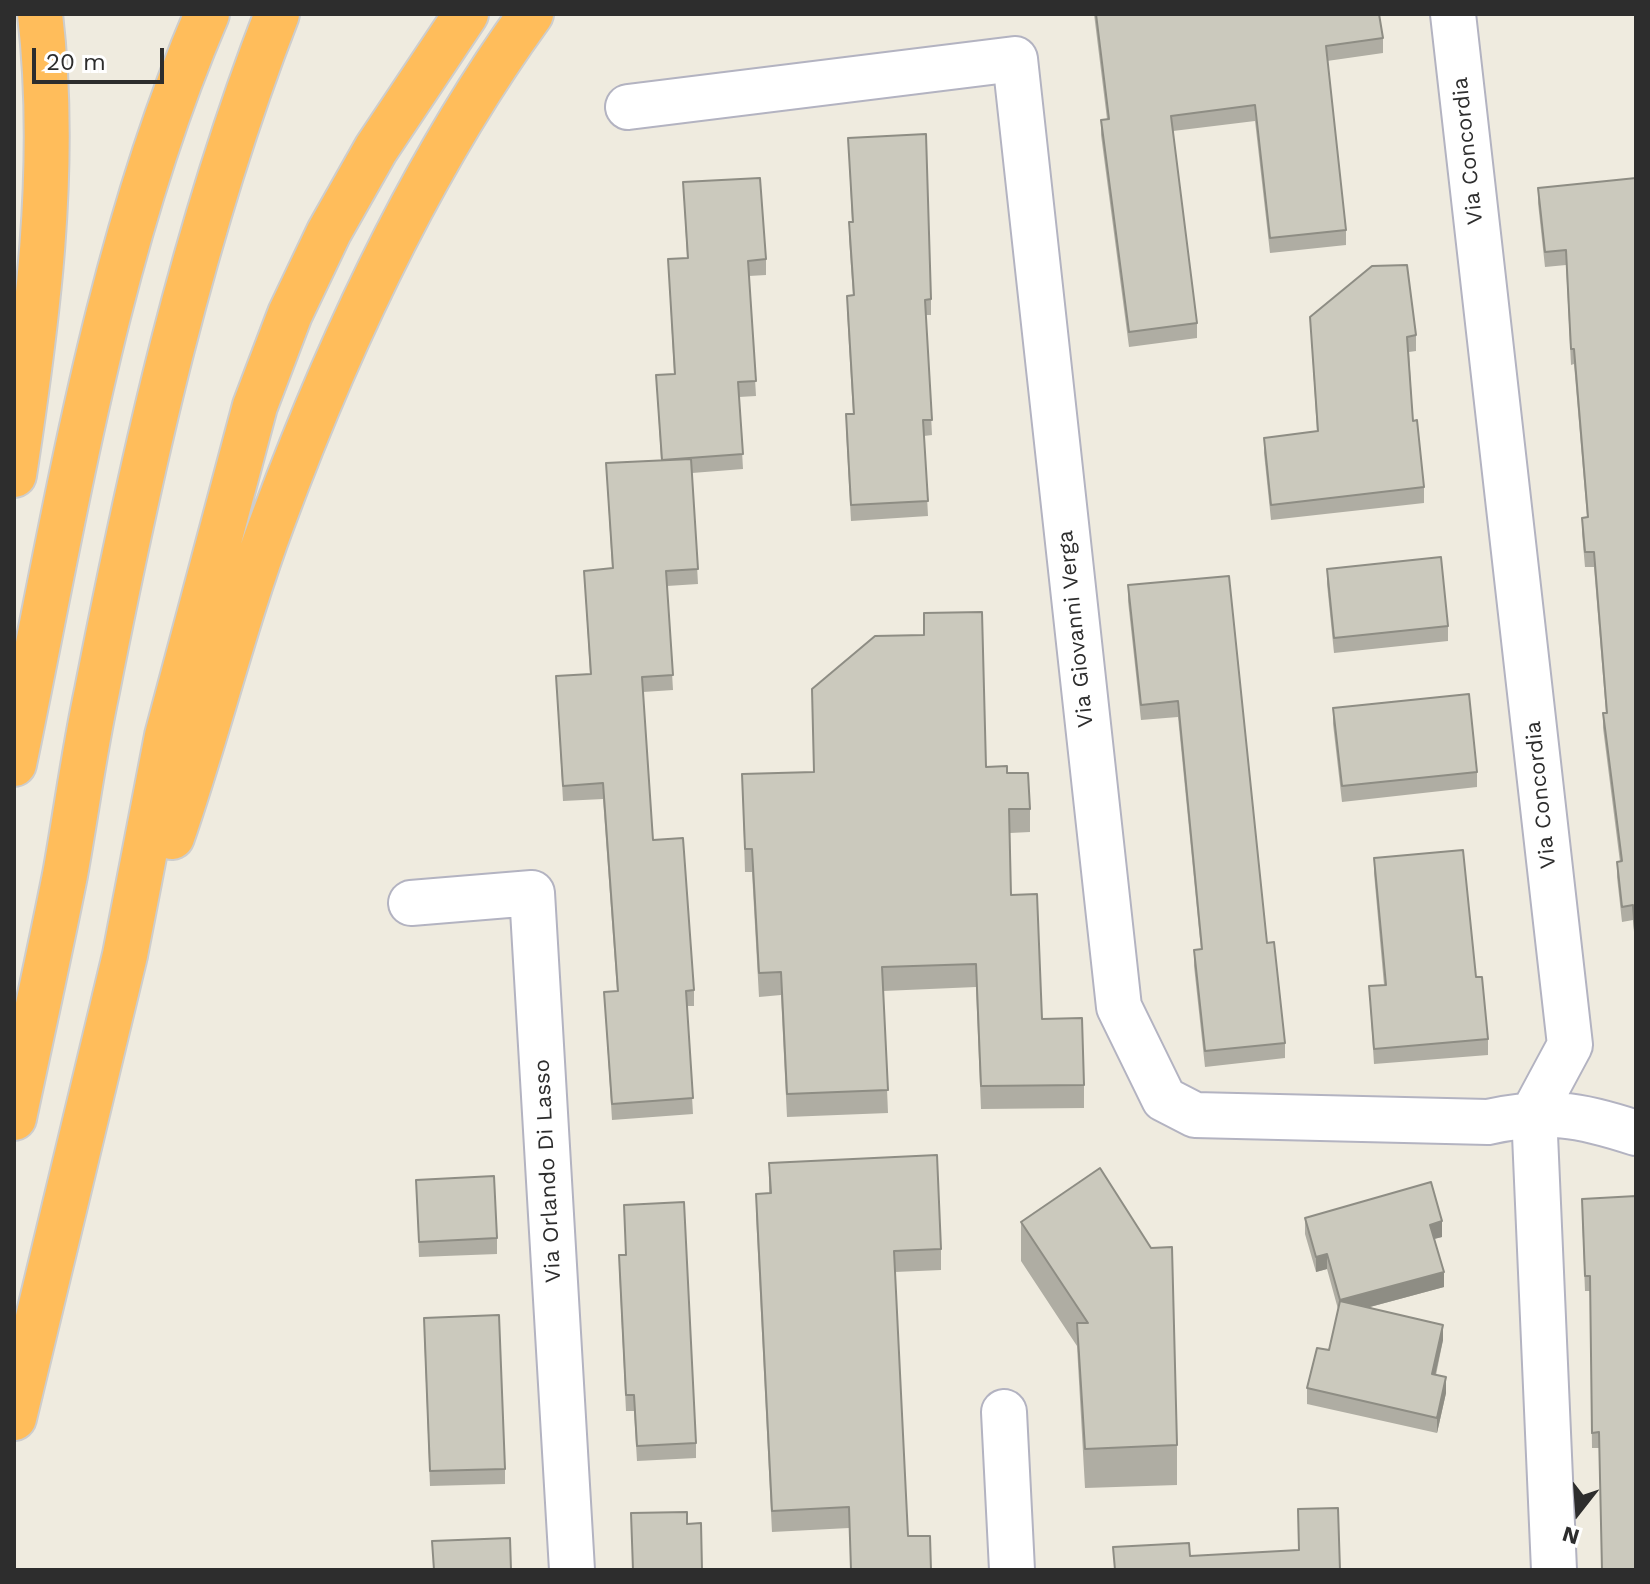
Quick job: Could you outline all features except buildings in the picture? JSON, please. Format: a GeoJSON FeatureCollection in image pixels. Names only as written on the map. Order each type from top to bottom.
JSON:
{"type":"FeatureCollection","features":[{"type":"Feature","properties":{"kind":"highway"},"geometry":{"type":"LineString","coordinates":[[14,475],[33,350],[43,222],[47,126],[40,14]]}},
{"type":"Feature","properties":{"kind":"highway"},"geometry":{"type":"LineString","coordinates":[[14,764],[112,305],[152,163],[207,14]]}},
{"type":"Feature","properties":{"kind":"highway"},"geometry":{"type":"LineString","coordinates":[[14,1118],[65,874],[96,693],[164,374],[204,223],[239,110],[277,14]]}},
{"type":"Feature","properties":{"kind":"highway"},"geometry":{"type":"LineString","coordinates":[[14,1418],[125,955],[177,695],[255,406],[290,314],[329,232],[376,149],[466,14]]}},
{"type":"Feature","properties":{"kind":"highway"},"geometry":{"type":"LineString","coordinates":[[125,955],[173,835],[272,521],[307,436],[414,207],[474,101],[531,14]]}},
{"type":"Feature","properties":{"kind":"street","name":"Via Concordia"},"geometry":{"type":"LineString","coordinates":[[1453,14],[1570,1045],[1534,1112]]}},
{"type":"Feature","properties":{"kind":"street","name":"Via Giovanni Verga"},"geometry":{"type":"LineString","coordinates":[[628,107],[1015,59],[1119,1007],[1164,1099],[1195,1115],[1488,1122],[1534,1112],[1590,1118],[1636,1133]]}},
{"type":"Feature","properties":{"kind":"street","name":"Via Orlando Di Lasso"},"geometry":{"type":"LineString","coordinates":[[411,903],[532,893],[572,1570]]}},
{"type":"Feature","properties":{"kind":"street"},"geometry":{"type":"LineString","coordinates":[[1534,1112],[1554,1570]]}},
{"type":"Feature","properties":{"kind":"street"},"geometry":{"type":"LineString","coordinates":[[1004,1412],[1012,1570]]}}]}
